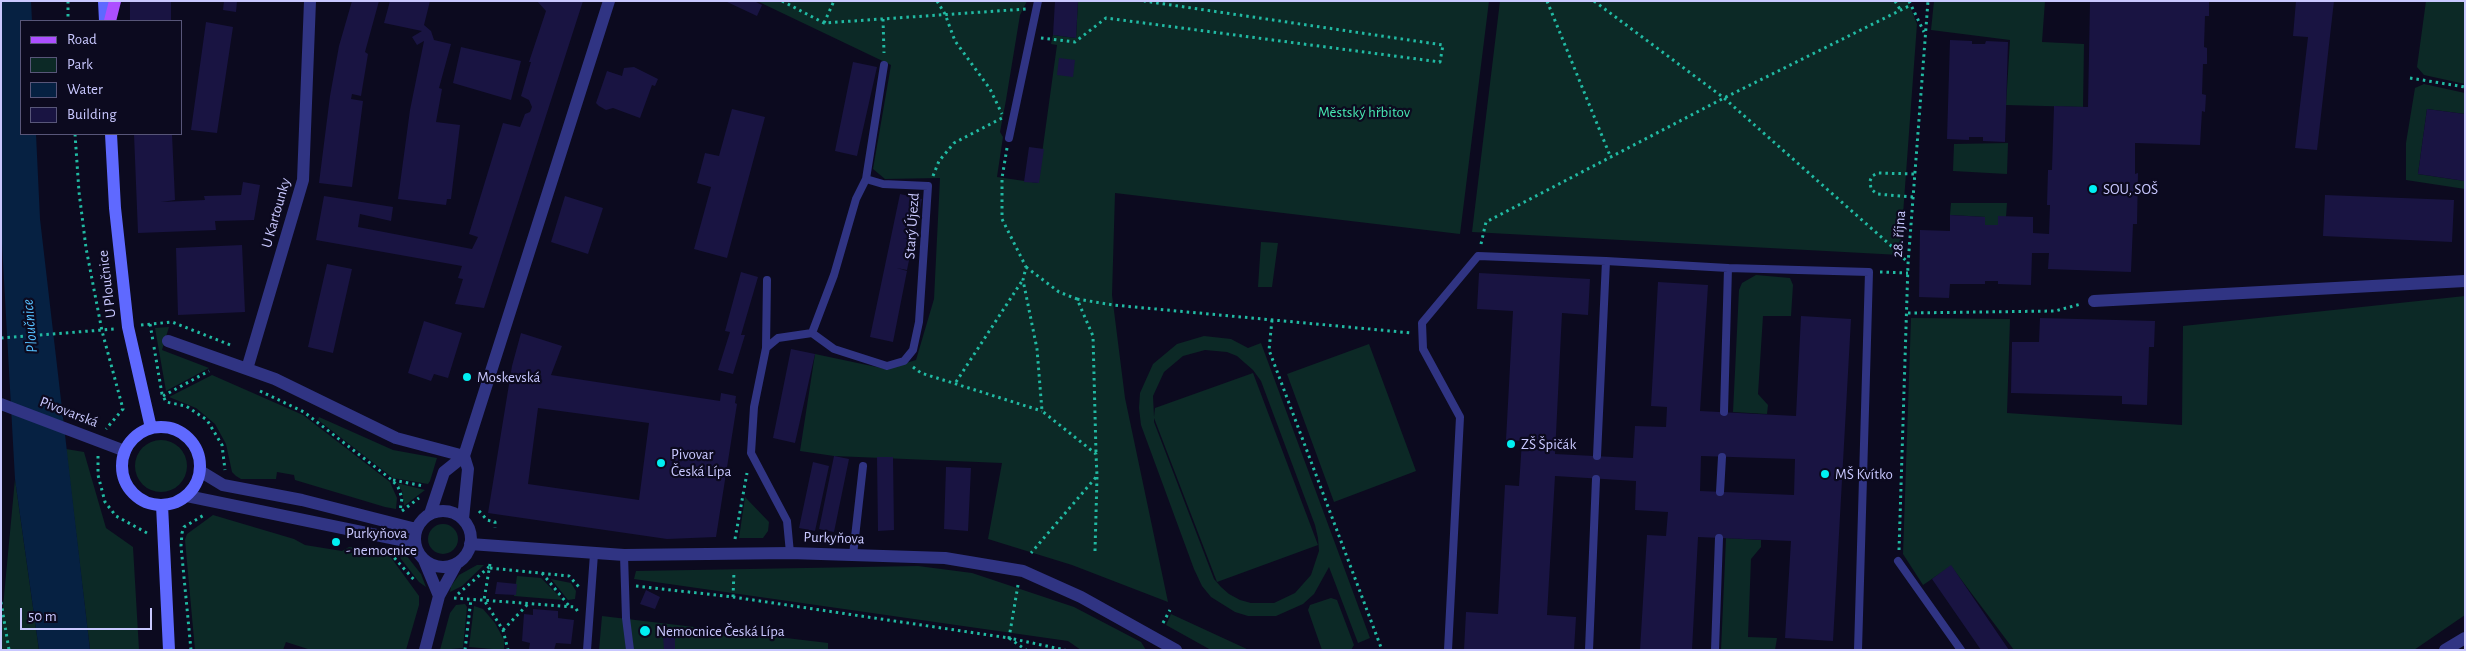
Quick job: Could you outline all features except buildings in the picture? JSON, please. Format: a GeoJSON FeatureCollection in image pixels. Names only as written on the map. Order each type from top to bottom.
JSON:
{"type":"FeatureCollection","features":[{"type":"Feature","properties":{"kind":"main road"},"geometry":{"type":"LineString","coordinates":[[104,1],[104,20]]}},
{"type":"Feature","properties":{"kind":"main road"},"geometry":{"type":"LineString","coordinates":[[110,20],[115,1]]}},
{"type":"Feature","properties":{"kind":"main road","name":"U Ploučnice"},"geometry":{"type":"LineString","coordinates":[[111,135],[117,227],[128,326],[151,428]]}},
{"type":"Feature","properties":{"kind":"main road"},"geometry":{"type":"LineString","coordinates":[[163,426],[176,429],[187,436],[197,452],[200,471],[198,480],[187,496],[175,503],[149,504],[138,498],[128,488],[123,476],[122,464],[125,451],[131,440],[151,428],[163,426]]}},
{"type":"Feature","properties":{"kind":"main road"},"geometry":{"type":"LineString","coordinates":[[162,505],[169,650]]}},
{"type":"Feature","properties":{"kind":"street","name":"U Kartounky"},"geometry":{"type":"LineString","coordinates":[[247,369],[304,180],[310,1]]}},
{"type":"Feature","properties":{"kind":"street"},"geometry":{"type":"LineString","coordinates":[[430,514],[444,472],[464,456],[609,1]]}},
{"type":"Feature","properties":{"kind":"street"},"geometry":{"type":"LineString","coordinates":[[2094,301],[2465,281]]}},
{"type":"Feature","properties":{"kind":"street"},"geometry":{"type":"LineString","coordinates":[[168,341],[275,379],[396,438],[464,456]]}},
{"type":"Feature","properties":{"kind":"street","name":"Pivovarská"},"geometry":{"type":"LineString","coordinates":[[1,404],[125,451]]}},
{"type":"Feature","properties":{"kind":"street"},"geometry":{"type":"LineString","coordinates":[[463,519],[468,469],[464,456]]}},
{"type":"Feature","properties":{"kind":"street"},"geometry":{"type":"LineString","coordinates":[[200,471],[223,485],[302,500],[416,529]]}},
{"type":"Feature","properties":{"kind":"street"},"geometry":{"type":"LineString","coordinates":[[187,496],[415,543]]}},
{"type":"Feature","properties":{"kind":"street"},"geometry":{"type":"LineString","coordinates":[[425,650],[438,596],[470,544],[468,527],[463,519],[453,513],[441,510],[430,514],[419,522],[416,529],[415,543],[438,596]]}},
{"type":"Feature","properties":{"kind":"street","name":"Purkyňova"},"geometry":{"type":"LineString","coordinates":[[470,544],[624,555],[790,553],[945,558],[1023,571],[1081,597],[1176,650]]}},
{"type":"Feature","properties":{"kind":"street"},"geometry":{"type":"LineString","coordinates":[[424,560],[440,567],[457,563]]}},
{"type":"Feature","properties":{"kind":"street"},"geometry":{"type":"LineString","coordinates":[[2445,650],[2465,638]]}},
{"type":"Feature","properties":{"kind":"lane"},"geometry":{"type":"LineString","coordinates":[[1009,138],[1038,5]]}},
{"type":"Feature","properties":{"kind":"lane"},"geometry":{"type":"LineString","coordinates":[[812,333],[834,275],[856,199],[866,179],[884,65]]}},
{"type":"Feature","properties":{"kind":"lane","name":"Starý Újezd"},"geometry":{"type":"LineString","coordinates":[[866,179],[883,184],[928,186],[919,322],[913,350],[904,361]]}},
{"type":"Feature","properties":{"kind":"lane"},"geometry":{"type":"LineString","coordinates":[[1448,650],[1460,417],[1423,349],[1422,323],[1478,256],[1728,268],[1869,272],[1858,650]]}},
{"type":"Feature","properties":{"kind":"lane"},"geometry":{"type":"LineString","coordinates":[[1596,456],[1606,262]]}},
{"type":"Feature","properties":{"kind":"lane"},"geometry":{"type":"LineString","coordinates":[[1724,412],[1728,268]]}},
{"type":"Feature","properties":{"kind":"lane"},"geometry":{"type":"LineString","coordinates":[[767,280],[766,348],[754,407],[751,453],[787,521],[790,553]]}},
{"type":"Feature","properties":{"kind":"lane"},"geometry":{"type":"LineString","coordinates":[[766,348],[778,338],[812,333],[834,349],[886,366],[904,361]]}},
{"type":"Feature","properties":{"kind":"lane"},"geometry":{"type":"LineString","coordinates":[[1720,492],[1722,456]]}},
{"type":"Feature","properties":{"kind":"lane"},"geometry":{"type":"LineString","coordinates":[[853,555],[863,466]]}},
{"type":"Feature","properties":{"kind":"lane"},"geometry":{"type":"LineString","coordinates":[[1589,650],[1596,479]]}},
{"type":"Feature","properties":{"kind":"lane"},"geometry":{"type":"LineString","coordinates":[[1714,650],[1719,538]]}},
{"type":"Feature","properties":{"kind":"lane"},"geometry":{"type":"LineString","coordinates":[[587,650],[594,554]]}},
{"type":"Feature","properties":{"kind":"lane"},"geometry":{"type":"LineString","coordinates":[[624,555],[626,618],[630,650]]}},
{"type":"Feature","properties":{"kind":"lane"},"geometry":{"type":"LineString","coordinates":[[1898,561],[1961,650]]}},
{"type":"Feature","properties":{"kind":"path"},"geometry":{"type":"LineString","coordinates":[[68,1],[68,20]]}},
{"type":"Feature","properties":{"kind":"path"},"geometry":{"type":"LineString","coordinates":[[782,1],[824,23],[1038,5]]}},
{"type":"Feature","properties":{"kind":"path"},"geometry":{"type":"LineString","coordinates":[[824,23],[834,1]]}},
{"type":"Feature","properties":{"kind":"path"},"geometry":{"type":"LineString","coordinates":[[928,186],[939,161],[954,143],[1003,117],[990,88],[955,41],[945,14],[936,1]]}},
{"type":"Feature","properties":{"kind":"path"},"geometry":{"type":"LineString","coordinates":[[1030,37],[1075,42],[1106,18],[1440,62],[1443,45],[1144,1]]}},
{"type":"Feature","properties":{"kind":"path"},"geometry":{"type":"LineString","coordinates":[[1547,1],[1611,158]]}},
{"type":"Feature","properties":{"kind":"path"},"geometry":{"type":"LineString","coordinates":[[1594,1],[1724,98],[1897,251],[1908,264]]}},
{"type":"Feature","properties":{"kind":"path"},"geometry":{"type":"LineString","coordinates":[[1895,1],[1901,11]]}},
{"type":"Feature","properties":{"kind":"path","name":"28. října"},"geometry":{"type":"LineString","coordinates":[[1902,469],[1908,264],[1928,1]]}},
{"type":"Feature","properties":{"kind":"path"},"geometry":{"type":"LineString","coordinates":[[1478,256],[1486,222],[1724,98],[1901,11],[1910,3],[1925,34]]}},
{"type":"Feature","properties":{"kind":"path"},"geometry":{"type":"LineString","coordinates":[[883,19],[884,65]]}},
{"type":"Feature","properties":{"kind":"path"},"geometry":{"type":"LineString","coordinates":[[2410,78],[2465,87]]}},
{"type":"Feature","properties":{"kind":"path"},"geometry":{"type":"LineString","coordinates":[[75,135],[79,192],[86,248],[102,331],[124,409]]}},
{"type":"Feature","properties":{"kind":"path"},"geometry":{"type":"LineString","coordinates":[[1009,138],[1002,178],[1002,219],[1026,268],[1059,292],[1077,299],[1113,305],[1422,334]]}},
{"type":"Feature","properties":{"kind":"path"},"geometry":{"type":"LineString","coordinates":[[1913,197],[1876,194],[1871,189],[1870,181],[1872,176],[1878,173],[1915,174]]}},
{"type":"Feature","properties":{"kind":"path"},"geometry":{"type":"LineString","coordinates":[[956,382],[1023,280],[1026,268]]}},
{"type":"Feature","properties":{"kind":"path"},"geometry":{"type":"LineString","coordinates":[[1869,272],[1908,273]]}},
{"type":"Feature","properties":{"kind":"path"},"geometry":{"type":"LineString","coordinates":[[1023,280],[1037,349],[1042,411]]}},
{"type":"Feature","properties":{"kind":"path"},"geometry":{"type":"LineString","coordinates":[[1077,299],[1094,336],[1097,476],[1095,551]]}},
{"type":"Feature","properties":{"kind":"path"},"geometry":{"type":"LineString","coordinates":[[1908,313],[2054,311],[2094,301]]}},
{"type":"Feature","properties":{"kind":"path"},"geometry":{"type":"LineString","coordinates":[[1272,320],[1269,350],[1382,650]]}},
{"type":"Feature","properties":{"kind":"path"},"geometry":{"type":"LineString","coordinates":[[150,324],[163,396],[166,402],[186,406],[208,420],[222,445],[226,476]]}},
{"type":"Feature","properties":{"kind":"path"},"geometry":{"type":"LineString","coordinates":[[1,338],[102,331]]}},
{"type":"Feature","properties":{"kind":"path"},"geometry":{"type":"LineString","coordinates":[[904,361],[921,373],[956,382],[1042,411],[1096,454]]}},
{"type":"Feature","properties":{"kind":"path"},"geometry":{"type":"LineString","coordinates":[[163,396],[211,370]]}},
{"type":"Feature","properties":{"kind":"path"},"geometry":{"type":"LineString","coordinates":[[258,390],[304,412],[392,480],[398,487],[402,498],[400,512]]}},
{"type":"Feature","properties":{"kind":"path"},"geometry":{"type":"LineString","coordinates":[[735,539],[751,453]]}},
{"type":"Feature","properties":{"kind":"path"},"geometry":{"type":"LineString","coordinates":[[98,454],[98,475],[105,502],[116,516],[147,533]]}},
{"type":"Feature","properties":{"kind":"path"},"geometry":{"type":"LineString","coordinates":[[1031,553],[1097,476]]}},
{"type":"Feature","properties":{"kind":"path"},"geometry":{"type":"LineString","coordinates":[[392,480],[432,488]]}},
{"type":"Feature","properties":{"kind":"path"},"geometry":{"type":"LineString","coordinates":[[477,504],[478,510],[487,520],[496,522],[495,528]]}},
{"type":"Feature","properties":{"kind":"path"},"geometry":{"type":"LineString","coordinates":[[191,650],[181,546],[182,534],[184,527],[210,511]]}},
{"type":"Feature","properties":{"kind":"path"},"geometry":{"type":"LineString","coordinates":[[490,566],[484,600],[503,630],[508,650]]}},
{"type":"Feature","properties":{"kind":"path"},"geometry":{"type":"LineString","coordinates":[[571,607],[454,598],[490,566],[569,576],[576,581],[580,595]]}},
{"type":"Feature","properties":{"kind":"path"},"geometry":{"type":"LineString","coordinates":[[733,597],[734,571]]}},
{"type":"Feature","properties":{"kind":"path"},"geometry":{"type":"LineString","coordinates":[[542,573],[578,613],[579,604]]}},
{"type":"Feature","properties":{"kind":"path"},"geometry":{"type":"LineString","coordinates":[[636,594],[636,585],[733,597],[1010,638],[1065,650]]}},
{"type":"Feature","properties":{"kind":"path"},"geometry":{"type":"LineString","coordinates":[[1010,638],[1018,585]]}},
{"type":"Feature","properties":{"kind":"path"},"geometry":{"type":"LineString","coordinates":[[466,650],[472,599]]}},
{"type":"Feature","properties":{"kind":"path"},"geometry":{"type":"LineString","coordinates":[[1,602],[9,650]]}},
{"type":"Feature","properties":{"kind":"path"},"geometry":{"type":"LineString","coordinates":[[503,630],[528,604]]}},
{"type":"Feature","properties":{"kind":"path"},"geometry":{"type":"LineString","coordinates":[[1163,623],[1170,610]]}},
{"type":"Feature","properties":{"kind":"path"},"geometry":{"type":"LineString","coordinates":[[1010,638],[1026,650]]}},
{"type":"Feature","properties":{"kind":"green space","name":"Městský hřbitov"},"geometry":{"type":"Polygon","coordinates":[[[757,1],[1027,1],[1020,15],[1000,132],[1003,137],[997,177],[1038,183],[1057,45],[1051,44],[1053,35],[1076,38],[1078,1],[1489,1],[1460,234],[1115,193],[1112,295],[1125,398],[1168,602],[1072,565],[988,539],[1002,463],[834,456],[800,451],[815,354],[886,369],[916,360],[934,299],[940,178],[885,179],[873,169],[891,65],[757,1]]]}},
{"type":"Feature","properties":{"kind":"green space"},"geometry":{"type":"Polygon","coordinates":[[[1500,1],[1908,1],[1917,24],[1900,255],[1472,232],[1500,1]]]}},
{"type":"Feature","properties":{"kind":"green space"},"geometry":{"type":"Polygon","coordinates":[[[1934,1],[2045,1],[2042,42],[2084,44],[2083,107],[2006,105],[2010,40],[1931,30],[1934,1]]]}},
{"type":"Feature","properties":{"kind":"green space"},"geometry":{"type":"Polygon","coordinates":[[[2426,1],[2465,1],[2465,84],[2424,75],[2417,67],[2426,1]]]}},
{"type":"Feature","properties":{"kind":"green space"},"geometry":{"type":"Polygon","coordinates":[[[2424,84],[2465,93],[2465,114],[2427,109],[2418,174],[2465,181],[2465,189],[2406,180],[2406,143],[2415,88],[2424,84]]]}},
{"type":"Feature","properties":{"kind":"green space"},"geometry":{"type":"Polygon","coordinates":[[[2008,143],[2007,174],[1953,171],[1954,144],[2008,143]]]}},
{"type":"Feature","properties":{"kind":"green space"},"geometry":{"type":"Polygon","coordinates":[[[1951,203],[2007,203],[2006,217],[1998,225],[1985,225],[1985,217],[1950,215],[1951,203]]]}},
{"type":"Feature","properties":{"kind":"green space"},"geometry":{"type":"Polygon","coordinates":[[[1261,242],[1278,243],[1272,287],[1258,287],[1261,242]]]}},
{"type":"Feature","properties":{"kind":"green space"},"geometry":{"type":"Polygon","coordinates":[[[1756,275],[1790,278],[1793,285],[1791,316],[1763,316],[1758,394],[1768,405],[1767,414],[1733,412],[1739,290],[1742,283],[1756,275]]]}},
{"type":"Feature","properties":{"kind":"green space"},"geometry":{"type":"Polygon","coordinates":[[[2465,296],[2465,615],[2414,650],[2014,650],[1951,566],[1923,585],[1903,554],[1911,318],[2010,319],[2007,413],[2182,425],[2183,326],[2465,296]]]}},
{"type":"Feature","properties":{"kind":"green space"},"geometry":{"type":"Polygon","coordinates":[[[169,327],[162,350],[209,368],[166,391],[155,328],[169,327]]]}},
{"type":"Feature","properties":{"kind":"green space"},"geometry":{"type":"Polygon","coordinates":[[[1204,336],[1231,339],[1248,348],[1261,343],[1370,638],[1358,643],[1329,567],[1314,594],[1303,604],[1276,616],[1248,616],[1235,612],[1211,597],[1202,586],[1141,425],[1139,408],[1140,393],[1153,364],[1177,344],[1204,336]],[[1205,350],[1183,356],[1164,372],[1153,396],[1154,417],[1155,408],[1253,373],[1318,545],[1217,582],[1154,418],[1154,422],[1214,579],[1221,587],[1229,594],[1240,600],[1251,603],[1274,603],[1295,593],[1311,575],[1319,551],[1318,538],[1315,525],[1261,381],[1253,370],[1237,356],[1227,352],[1205,350]]]}},
{"type":"Feature","properties":{"kind":"green space"},"geometry":{"type":"Polygon","coordinates":[[[1369,344],[1416,471],[1334,502],[1287,374],[1369,344]]]}},
{"type":"Feature","properties":{"kind":"green space"},"geometry":{"type":"Polygon","coordinates":[[[212,375],[303,415],[390,482],[397,498],[396,509],[295,480],[294,475],[277,472],[276,479],[241,479],[236,476],[232,472],[226,444],[215,424],[196,408],[169,397],[212,375]]]}},
{"type":"Feature","properties":{"kind":"green space"},"geometry":{"type":"Polygon","coordinates":[[[319,417],[393,450],[437,458],[430,481],[428,484],[393,478],[318,420],[319,417]]]}},
{"type":"Feature","properties":{"kind":"green space"},"geometry":{"type":"Polygon","coordinates":[[[156,440],[166,440],[180,447],[187,461],[187,471],[180,485],[166,492],[156,492],[146,488],[139,481],[135,471],[135,461],[139,451],[146,444],[156,440]]]}},
{"type":"Feature","properties":{"kind":"green space"},"geometry":{"type":"Polygon","coordinates":[[[66,449],[84,452],[106,528],[133,547],[139,650],[90,650],[66,449]]]}},
{"type":"Feature","properties":{"kind":"green space"},"geometry":{"type":"Polygon","coordinates":[[[15,479],[39,650],[1,650],[1,628],[15,479]]]}},
{"type":"Feature","properties":{"kind":"green space"},"geometry":{"type":"Polygon","coordinates":[[[397,483],[425,490],[404,506],[402,491],[397,483]]]}},
{"type":"Feature","properties":{"kind":"green space"},"geometry":{"type":"Polygon","coordinates":[[[745,497],[769,522],[768,531],[763,538],[739,538],[745,497]]]}},
{"type":"Feature","properties":{"kind":"green space"},"geometry":{"type":"Polygon","coordinates":[[[213,515],[294,539],[305,545],[342,551],[349,547],[387,552],[419,596],[419,605],[406,650],[311,650],[286,642],[283,650],[195,650],[185,540],[187,534],[213,515]]]}},
{"type":"Feature","properties":{"kind":"green space"},"geometry":{"type":"Polygon","coordinates":[[[443,524],[449,525],[457,533],[457,545],[449,553],[443,554],[437,553],[429,545],[428,539],[429,533],[437,525],[443,524]]]}},
{"type":"Feature","properties":{"kind":"green space"},"geometry":{"type":"Polygon","coordinates":[[[1726,538],[1761,540],[1761,547],[1751,559],[1748,637],[1777,638],[1775,650],[1721,650],[1726,538]]]}},
{"type":"Feature","properties":{"kind":"green space"},"geometry":{"type":"Polygon","coordinates":[[[396,545],[421,574],[426,587],[419,582],[401,559],[396,545]]]}},
{"type":"Feature","properties":{"kind":"green space"},"geometry":{"type":"Polygon","coordinates":[[[477,565],[484,565],[462,586],[450,592],[451,586],[459,575],[477,565]]]}},
{"type":"Feature","properties":{"kind":"green space"},"geometry":{"type":"Polygon","coordinates":[[[918,566],[972,573],[1074,607],[1141,642],[1146,650],[1081,650],[1068,641],[634,579],[636,571],[918,566]]]}},
{"type":"Feature","properties":{"kind":"green space"},"geometry":{"type":"Polygon","coordinates":[[[517,576],[541,578],[563,600],[514,596],[517,576]]]}},
{"type":"Feature","properties":{"kind":"green space"},"geometry":{"type":"Polygon","coordinates":[[[551,579],[571,583],[576,591],[575,599],[568,600],[551,579]]]}},
{"type":"Feature","properties":{"kind":"green space"},"geometry":{"type":"Polygon","coordinates":[[[1331,598],[1337,600],[1354,645],[1351,650],[1322,650],[1308,610],[1310,605],[1331,598]]]}},
{"type":"Feature","properties":{"kind":"green space"},"geometry":{"type":"Polygon","coordinates":[[[465,604],[467,607],[463,648],[440,650],[450,613],[456,605],[465,604]]]}},
{"type":"Feature","properties":{"kind":"green space"},"geometry":{"type":"Polygon","coordinates":[[[474,606],[483,609],[495,623],[504,640],[504,650],[469,647],[474,606]]]}},
{"type":"Feature","properties":{"kind":"green space"},"geometry":{"type":"Polygon","coordinates":[[[1171,614],[1249,650],[1211,650],[1166,625],[1171,614]]]}},
{"type":"Feature","properties":{"kind":"green space"},"geometry":{"type":"Polygon","coordinates":[[[602,616],[828,643],[828,650],[599,650],[602,616]]]}},
{"type":"Feature","properties":{"kind":"water","name":"Ploučnice"},"geometry":{"type":"Polygon","coordinates":[[[1,1],[31,1],[32,20],[20,20],[20,135],[36,135],[40,219],[90,650],[39,650],[15,479],[1,226],[1,1]]]}},
{"type":"Feature","properties":{"kind":"place","name":"SOU, SOŠ"},"geometry":{"type":"Point","coordinates":[2093,189]}},
{"type":"Feature","properties":{"kind":"place","name":"Moskevská"},"geometry":{"type":"Point","coordinates":[467,377]}},
{"type":"Feature","properties":{"kind":"place","name":"ZŠ Špičák"},"geometry":{"type":"Point","coordinates":[1511,444]}},
{"type":"Feature","properties":{"kind":"place","name":"Pivovar Česká Lípa"},"geometry":{"type":"Point","coordinates":[661,463]}},
{"type":"Feature","properties":{"kind":"place","name":"MŠ Kvítko"},"geometry":{"type":"Point","coordinates":[1825,474]}},
{"type":"Feature","properties":{"kind":"place","name":"Purkyňova - nemocnice"},"geometry":{"type":"Point","coordinates":[336,542]}},
{"type":"Feature","properties":{"kind":"place","name":"Nemocnice Česká Lípa"},"geometry":{"type":"Point","coordinates":[645,631]}}]}
